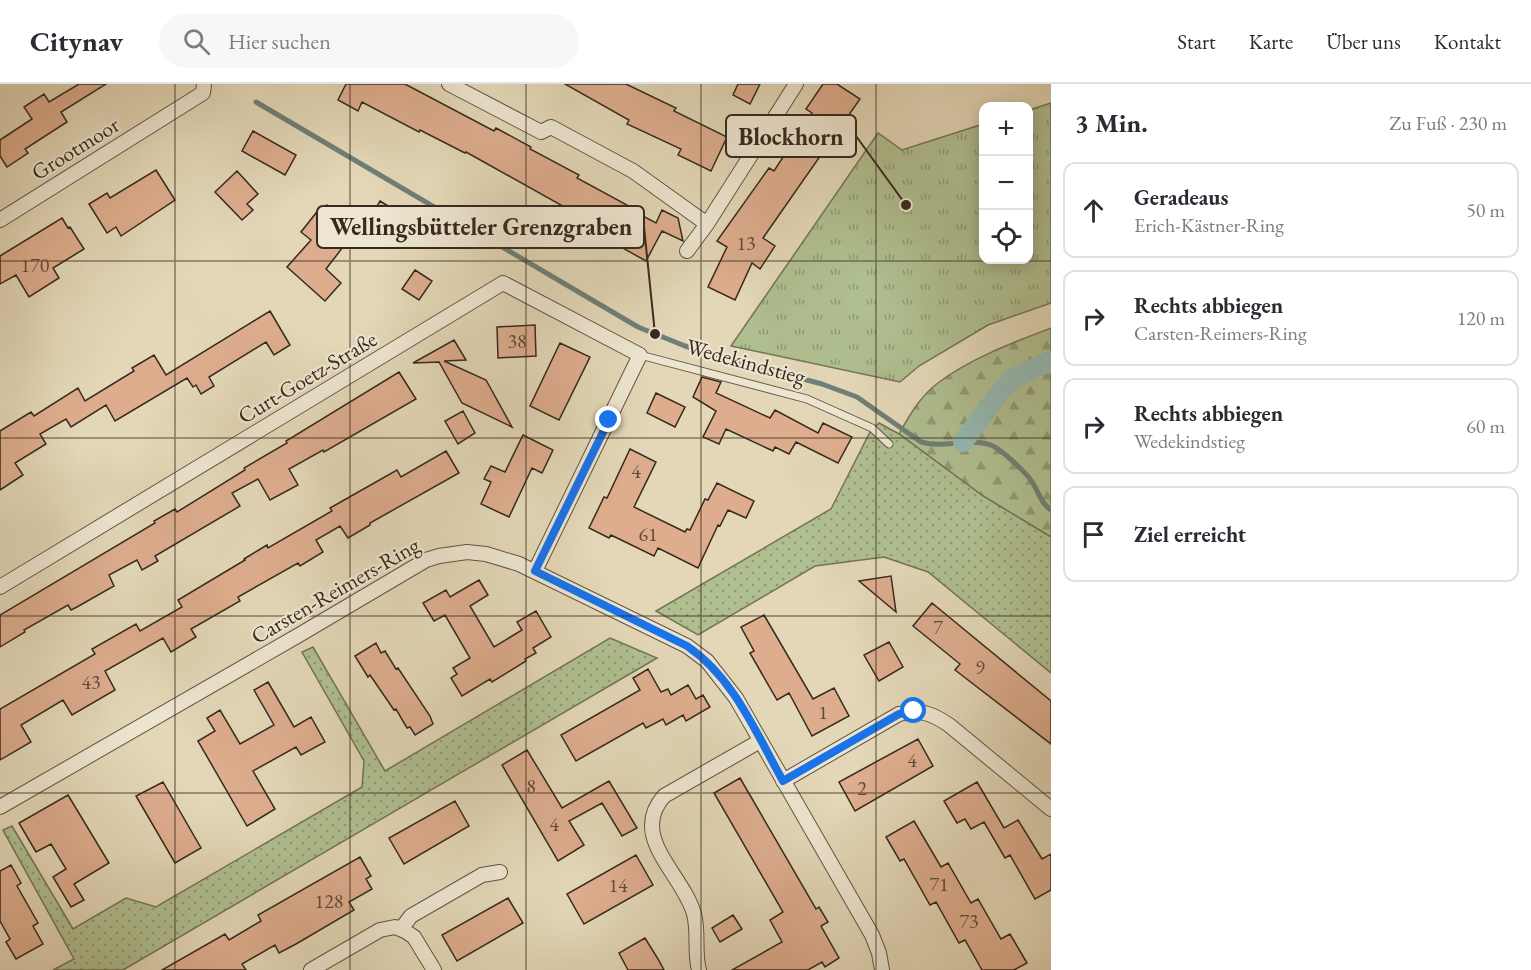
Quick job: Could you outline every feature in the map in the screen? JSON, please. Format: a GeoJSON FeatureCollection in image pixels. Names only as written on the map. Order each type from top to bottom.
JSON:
{"type":"FeatureCollection","features":[{"type":"Feature","properties":{"kind":"street"},"geometry":{"type":"LineString","coordinates":[[449,84],[541,132],[551,127],[624,167],[707,224]]}},
{"type":"Feature","properties":{"kind":"street"},"geometry":{"type":"LineString","coordinates":[[687,251],[707,224],[796,84]]}},
{"type":"Feature","properties":{"kind":"street","name":"Grootmoor"},"geometry":{"type":"LineString","coordinates":[[0,220],[204,88]]}},
{"type":"Feature","properties":{"kind":"street","name":"Curt-Goetz-Straße"},"geometry":{"type":"LineString","coordinates":[[0,587],[502,283],[640,355]]}},
{"type":"Feature","properties":{"kind":"street"},"geometry":{"type":"LineString","coordinates":[[535,571],[640,355]]}},
{"type":"Feature","properties":{"kind":"street","name":"Carsten-Reimers-Ring"},"geometry":{"type":"LineString","coordinates":[[0,807],[426,560],[455,552],[505,559],[535,571],[678,641],[698,653],[726,682],[872,935],[882,970]]}},
{"type":"Feature","properties":{"kind":"street"},"geometry":{"type":"LineString","coordinates":[[783,781],[899,714],[914,711],[931,714],[949,725],[1051,809]]}},
{"type":"Feature","properties":{"kind":"street"},"geometry":{"type":"LineString","coordinates":[[699,970],[694,915],[653,837],[652,816],[654,809],[664,796],[760,741]]}},
{"type":"Feature","properties":{"kind":"street"},"geometry":{"type":"LineString","coordinates":[[400,928],[411,916],[482,875],[500,872]]}},
{"type":"Feature","properties":{"kind":"street"},"geometry":{"type":"LineString","coordinates":[[311,970],[380,930],[390,927],[400,928],[417,940],[434,970]]}},
{"type":"Feature","properties":{"kind":"lane","name":"Wedekindstieg"},"geometry":{"type":"LineString","coordinates":[[640,355],[807,399],[872,428],[890,444]]}},
{"type":"Feature","properties":{"kind":"green space"},"geometry":{"type":"Polygon","coordinates":[[[1051,103],[1051,303],[988,325],[919,366],[900,382],[731,346],[878,133],[902,150],[979,125],[979,264],[1033,264],[1033,109],[1051,103]]]}},
{"type":"Feature","properties":{"kind":"green space"},"geometry":{"type":"Polygon","coordinates":[[[1051,328],[1051,537],[983,496],[899,434],[921,400],[950,374],[992,352],[1051,328]]]}},
{"type":"Feature","properties":{"kind":"green space"},"geometry":{"type":"Polygon","coordinates":[[[879,423],[899,434],[983,496],[1051,537],[1051,673],[928,572],[884,557],[815,566],[698,635],[656,611],[831,509],[870,432],[879,423]]]}},
{"type":"Feature","properties":{"kind":"green space"},"geometry":{"type":"Polygon","coordinates":[[[610,638],[657,658],[123,970],[53,970],[74,959],[3,830],[12,826],[73,929],[126,898],[156,907],[362,787],[364,761],[302,652],[313,647],[385,771],[610,638]]]}},
{"type":"Feature","properties":{"kind":"building"},"geometry":{"type":"Polygon","coordinates":[[[79,84],[106,84],[61,112],[67,122],[25,149],[28,153],[7,167],[0,156],[0,140],[32,119],[24,107],[44,94],[49,102],[79,84]]]}},
{"type":"Feature","properties":{"kind":"building"},"geometry":{"type":"Polygon","coordinates":[[[346,84],[405,84],[494,131],[496,128],[531,147],[530,149],[579,175],[577,178],[656,223],[662,210],[678,218],[683,241],[662,231],[646,261],[619,246],[621,241],[575,217],[577,214],[466,152],[420,130],[419,132],[362,102],[358,111],[338,100],[346,84]]]}},
{"type":"Feature","properties":{"kind":"building"},"geometry":{"type":"Polygon","coordinates":[[[565,84],[626,84],[676,108],[674,111],[727,137],[711,171],[678,155],[681,149],[627,124],[629,120],[565,84]]]}},
{"type":"Feature","properties":{"kind":"building"},"geometry":{"type":"Polygon","coordinates":[[[738,84],[760,84],[750,104],[733,95],[738,84]]]}},
{"type":"Feature","properties":{"kind":"building"},"geometry":{"type":"Polygon","coordinates":[[[823,84],[837,84],[860,99],[763,238],[775,246],[760,269],[752,263],[735,300],[708,287],[727,247],[717,241],[769,168],[774,171],[812,113],[806,109],[823,84]]]}},
{"type":"Feature","properties":{"kind":"building"},"geometry":{"type":"Polygon","coordinates":[[[253,131],[296,155],[285,175],[242,151],[253,131]]]}},
{"type":"Feature","properties":{"kind":"building"},"geometry":{"type":"Polygon","coordinates":[[[156,170],[175,200],[121,236],[116,227],[107,233],[89,204],[107,193],[110,198],[156,170]]]}},
{"type":"Feature","properties":{"kind":"building"},"geometry":{"type":"Polygon","coordinates":[[[237,171],[258,194],[247,204],[253,210],[242,220],[215,192],[237,171]]]}},
{"type":"Feature","properties":{"kind":"building"},"geometry":{"type":"Polygon","coordinates":[[[380,201],[414,222],[402,242],[368,222],[380,201]]]}},
{"type":"Feature","properties":{"kind":"building"},"geometry":{"type":"Polygon","coordinates":[[[327,205],[338,214],[334,219],[353,234],[326,269],[341,283],[325,301],[287,267],[311,240],[301,232],[320,208],[322,210],[327,205]]]}},
{"type":"Feature","properties":{"kind":"building"},"geometry":{"type":"Polygon","coordinates":[[[62,218],[84,249],[53,268],[59,278],[29,297],[16,275],[0,284],[0,256],[62,218]]]}},
{"type":"Feature","properties":{"kind":"building"},"geometry":{"type":"Polygon","coordinates":[[[415,270],[432,281],[419,300],[402,289],[415,270]]]}},
{"type":"Feature","properties":{"kind":"building"},"geometry":{"type":"Polygon","coordinates":[[[270,311],[290,345],[274,355],[266,342],[209,377],[214,386],[201,394],[196,385],[193,387],[187,378],[115,421],[106,405],[71,427],[66,419],[40,434],[46,444],[15,463],[23,475],[0,490],[0,431],[31,412],[34,416],[78,388],[85,401],[134,371],[132,368],[154,355],[166,375],[270,311]]]}},
{"type":"Feature","properties":{"kind":"building"},"geometry":{"type":"Polygon","coordinates":[[[535,325],[536,356],[498,358],[497,327],[535,325]]]}},
{"type":"Feature","properties":{"kind":"building"},"geometry":{"type":"Polygon","coordinates":[[[454,340],[466,360],[444,361],[486,380],[512,427],[462,403],[439,362],[413,363],[454,340]]]}},
{"type":"Feature","properties":{"kind":"building"},"geometry":{"type":"Polygon","coordinates":[[[560,343],[590,357],[559,420],[530,406],[560,343]]]}},
{"type":"Feature","properties":{"kind":"building"},"geometry":{"type":"Polygon","coordinates":[[[399,372],[416,399],[324,452],[323,450],[289,469],[298,485],[270,500],[258,479],[232,493],[240,506],[155,556],[158,561],[142,570],[137,560],[109,575],[114,586],[71,610],[68,605],[24,630],[25,632],[0,647],[0,615],[155,523],[154,521],[175,509],[177,512],[287,443],[286,441],[399,372]]]}},
{"type":"Feature","properties":{"kind":"building"},"geometry":{"type":"Polygon","coordinates":[[[702,377],[721,382],[716,393],[770,418],[775,410],[818,433],[823,423],[852,437],[838,463],[796,442],[789,454],[775,447],[773,451],[726,429],[719,444],[703,437],[716,411],[693,397],[702,377]]]}},
{"type":"Feature","properties":{"kind":"building"},"geometry":{"type":"Polygon","coordinates":[[[656,393],[685,407],[675,427],[647,413],[656,393]]]}},
{"type":"Feature","properties":{"kind":"building"},"geometry":{"type":"Polygon","coordinates":[[[463,411],[475,433],[458,444],[445,421],[463,411]]]}},
{"type":"Feature","properties":{"kind":"building"},"geometry":{"type":"Polygon","coordinates":[[[523,435],[553,450],[542,473],[532,468],[509,517],[481,504],[491,482],[484,479],[491,466],[505,472],[523,435]]]}},
{"type":"Feature","properties":{"kind":"building"},"geometry":{"type":"Polygon","coordinates":[[[630,449],[656,462],[634,507],[685,532],[687,529],[690,530],[705,499],[708,500],[717,483],[754,501],[746,518],[728,510],[720,526],[718,525],[698,568],[658,548],[654,556],[611,535],[609,538],[589,528],[604,497],[607,498],[630,449]]]}},
{"type":"Feature","properties":{"kind":"building"},"geometry":{"type":"Polygon","coordinates":[[[446,451],[459,473],[370,523],[348,538],[340,526],[316,540],[323,552],[300,566],[298,563],[238,597],[240,601],[191,629],[196,637],[171,652],[163,638],[105,671],[115,690],[72,715],[63,700],[21,725],[31,742],[0,760],[0,709],[95,654],[92,649],[136,624],[140,631],[182,607],[178,600],[267,545],[268,548],[332,511],[330,508],[397,470],[401,477],[446,451]]]}},
{"type":"Feature","properties":{"kind":"building"},"geometry":{"type":"Polygon","coordinates":[[[891,576],[896,612],[859,581],[891,576]]]}},
{"type":"Feature","properties":{"kind":"building"},"geometry":{"type":"Polygon","coordinates":[[[479,580],[488,595],[470,606],[494,647],[522,630],[517,622],[536,611],[551,637],[533,648],[536,653],[525,659],[526,661],[492,682],[490,679],[462,696],[451,678],[457,674],[453,668],[470,658],[445,615],[434,621],[423,603],[446,590],[450,597],[479,580]]]}},
{"type":"Feature","properties":{"kind":"building"},"geometry":{"type":"Polygon","coordinates":[[[932,603],[1051,701],[1051,744],[955,670],[960,664],[913,626],[932,603]]]}},
{"type":"Feature","properties":{"kind":"building"},"geometry":{"type":"Polygon","coordinates":[[[764,615],[813,699],[834,688],[849,716],[812,736],[789,693],[777,700],[750,653],[754,651],[741,627],[764,615]]]}},
{"type":"Feature","properties":{"kind":"building"},"geometry":{"type":"Polygon","coordinates":[[[889,642],[903,667],[879,681],[864,655],[889,642]]]}},
{"type":"Feature","properties":{"kind":"building"},"geometry":{"type":"Polygon","coordinates":[[[376,643],[381,653],[385,651],[396,669],[398,668],[430,716],[433,724],[415,735],[410,727],[407,728],[396,709],[394,710],[370,675],[368,677],[355,656],[376,643]]]}},
{"type":"Feature","properties":{"kind":"building"},"geometry":{"type":"Polygon","coordinates":[[[648,669],[661,692],[668,689],[671,695],[688,685],[696,699],[703,695],[710,707],[686,721],[683,715],[666,725],[663,719],[646,728],[643,723],[576,761],[561,735],[640,690],[633,678],[648,669]]]}},
{"type":"Feature","properties":{"kind":"building"},"geometry":{"type":"Polygon","coordinates":[[[268,682],[294,727],[311,717],[325,742],[301,755],[296,747],[253,771],[275,809],[247,826],[198,741],[215,731],[207,718],[220,710],[240,744],[274,725],[254,690],[268,682]]]}},
{"type":"Feature","properties":{"kind":"building"},"geometry":{"type":"Polygon","coordinates":[[[918,739],[933,766],[855,811],[839,782],[918,739]]]}},
{"type":"Feature","properties":{"kind":"building"},"geometry":{"type":"Polygon","coordinates":[[[527,750],[562,808],[609,781],[637,828],[622,836],[602,803],[569,821],[584,845],[558,861],[502,765],[527,750]]]}},
{"type":"Feature","properties":{"kind":"building"},"geometry":{"type":"Polygon","coordinates":[[[740,778],[816,909],[819,907],[828,922],[821,926],[839,958],[825,967],[822,962],[808,970],[732,970],[782,942],[770,920],[783,912],[714,793],[740,778]]]}},
{"type":"Feature","properties":{"kind":"building"},"geometry":{"type":"Polygon","coordinates":[[[163,782],[201,848],[175,863],[136,796],[163,782]]]}},
{"type":"Feature","properties":{"kind":"building"},"geometry":{"type":"Polygon","coordinates":[[[977,782],[1004,828],[1018,820],[1042,859],[1051,854],[1051,890],[1035,899],[1010,855],[1005,858],[984,822],[971,829],[965,819],[957,823],[944,801],[977,782]]]}},
{"type":"Feature","properties":{"kind":"building"},"geometry":{"type":"Polygon","coordinates":[[[68,795],[109,863],[74,884],[84,900],[71,907],[53,877],[66,869],[51,844],[36,852],[19,823],[68,795]]]}},
{"type":"Feature","properties":{"kind":"building"},"geometry":{"type":"Polygon","coordinates":[[[455,801],[469,826],[404,864],[389,838],[455,801]]]}},
{"type":"Feature","properties":{"kind":"building"},"geometry":{"type":"Polygon","coordinates":[[[914,821],[941,867],[948,863],[971,903],[978,899],[1001,939],[1010,934],[1027,963],[1014,970],[982,970],[965,940],[959,943],[936,902],[930,905],[904,859],[900,861],[886,837],[914,821]]]}},
{"type":"Feature","properties":{"kind":"building"},"geometry":{"type":"Polygon","coordinates":[[[636,855],[653,885],[584,924],[567,894],[636,855]]]}},
{"type":"Feature","properties":{"kind":"building"},"geometry":{"type":"Polygon","coordinates":[[[360,857],[371,876],[366,879],[372,889],[349,902],[354,910],[296,944],[279,953],[275,945],[242,964],[246,970],[162,970],[225,934],[229,940],[261,921],[258,915],[360,857]]]}},
{"type":"Feature","properties":{"kind":"building"},"geometry":{"type":"Polygon","coordinates":[[[11,865],[21,883],[17,886],[38,923],[33,926],[43,944],[16,959],[6,942],[10,939],[0,921],[0,871],[11,865]]]}},
{"type":"Feature","properties":{"kind":"building"},"geometry":{"type":"Polygon","coordinates":[[[508,898],[523,923],[457,961],[442,935],[508,898]]]}},
{"type":"Feature","properties":{"kind":"building"},"geometry":{"type":"Polygon","coordinates":[[[733,915],[742,929],[720,942],[712,928],[733,915]]]}},
{"type":"Feature","properties":{"kind":"building"},"geometry":{"type":"Polygon","coordinates":[[[645,938],[664,970],[628,970],[619,953],[645,938]]]}},
{"type":"Feature","properties":{"kind":"waterway"},"geometry":{"type":"LineString","coordinates":[[256,102],[638,327],[685,346],[822,384],[857,397],[921,442],[930,444],[974,442],[995,447],[1027,475],[1044,504],[1051,510]]}},
{"type":"Feature","properties":{"kind":"waterway"},"geometry":{"type":"LineString","coordinates":[[963,442],[1013,378],[1051,361]]}},
{"type":"Feature","properties":{"kind":"place","name":"Blockhorn"},"geometry":{"type":"Point","coordinates":[906,205]}},
{"type":"Feature","properties":{"kind":"place","name":"Wellingsbütteler Grenzgraben"},"geometry":{"type":"Point","coordinates":[655,334]}},
{"type":"Feature","properties":{"kind":"route"},"geometry":{"type":"LineString","coordinates":[[609,420],[535,571],[698,653],[726,682],[783,781],[899,714],[914,711]]}}]}
